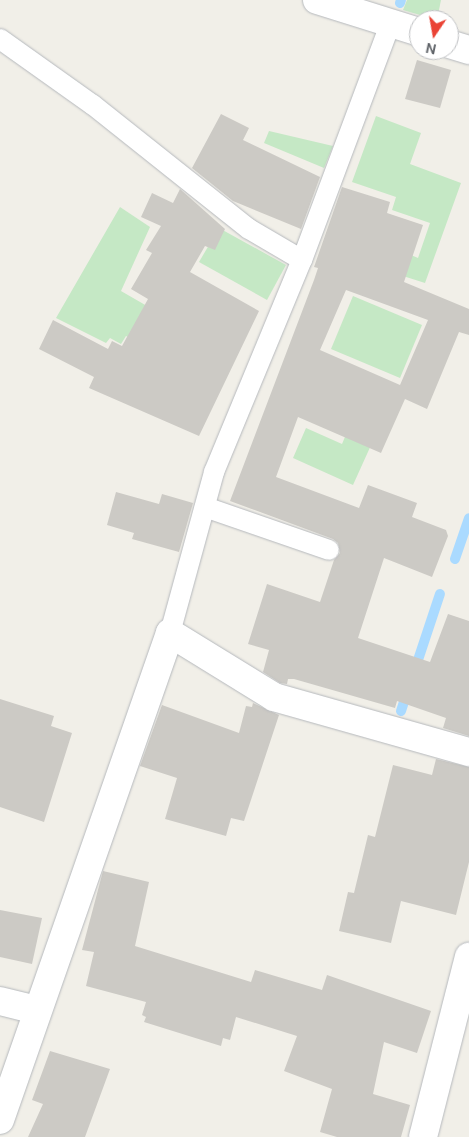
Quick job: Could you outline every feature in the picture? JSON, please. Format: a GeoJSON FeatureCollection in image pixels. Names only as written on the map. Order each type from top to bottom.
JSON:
{"type":"FeatureCollection","features":[{"type":"Feature","properties":{"kind":"street"},"geometry":{"type":"LineString","coordinates":[[317,0],[409,28]]}},
{"type":"Feature","properties":{"kind":"street"},"geometry":{"type":"LineString","coordinates":[[0,1120],[36,1010],[170,634],[274,697],[469,752]]}},
{"type":"Feature","properties":{"kind":"street"},"geometry":{"type":"LineString","coordinates":[[423,1137],[469,957]]}},
{"type":"Feature","properties":{"kind":"street"},"geometry":{"type":"LineString","coordinates":[[0,1001],[36,1010]]}},
{"type":"Feature","properties":{"kind":"lane"},"geometry":{"type":"LineString","coordinates":[[170,634],[214,472],[302,260],[391,22]]}},
{"type":"Feature","properties":{"kind":"lane"},"geometry":{"type":"LineString","coordinates":[[0,39],[94,104],[249,229],[302,260]]}},
{"type":"Feature","properties":{"kind":"lane"},"geometry":{"type":"LineString","coordinates":[[205,507],[329,550]]}},
{"type":"Feature","properties":{"kind":"green space"},"geometry":{"type":"Polygon","coordinates":[[[407,0],[441,0],[439,10],[409,10],[409,12],[403,10],[407,0]]]}},
{"type":"Feature","properties":{"kind":"green space"},"geometry":{"type":"Polygon","coordinates":[[[376,116],[421,133],[410,164],[461,183],[425,283],[403,276],[411,255],[418,258],[430,223],[392,210],[396,197],[352,182],[376,116]]]}},
{"type":"Feature","properties":{"kind":"green space"},"geometry":{"type":"Polygon","coordinates":[[[269,131],[333,146],[324,168],[264,143],[269,131]]]}},
{"type":"Feature","properties":{"kind":"green space"},"geometry":{"type":"Polygon","coordinates":[[[120,207],[150,227],[121,291],[147,306],[146,347],[126,336],[121,344],[110,338],[106,343],[56,318],[120,207]]]}},
{"type":"Feature","properties":{"kind":"green space"},"geometry":{"type":"Polygon","coordinates":[[[219,228],[286,265],[267,300],[199,262],[219,228]]]}},
{"type":"Feature","properties":{"kind":"green space"},"geometry":{"type":"Polygon","coordinates":[[[353,296],[422,325],[400,378],[331,349],[353,296]]]}},
{"type":"Feature","properties":{"kind":"green space"},"geometry":{"type":"Polygon","coordinates":[[[306,428],[342,444],[347,432],[372,443],[353,485],[293,458],[306,428]]]}},
{"type":"Feature","properties":{"kind":"building"},"geometry":{"type":"Polygon","coordinates":[[[417,60],[451,70],[440,108],[405,99],[417,60]]]}},
{"type":"Feature","properties":{"kind":"building"},"geometry":{"type":"Polygon","coordinates":[[[221,114],[249,128],[243,140],[320,177],[301,229],[233,201],[192,168],[221,114]]]}},
{"type":"Feature","properties":{"kind":"building"},"geometry":{"type":"Polygon","coordinates":[[[342,187],[390,202],[387,213],[423,225],[404,282],[469,309],[469,335],[459,332],[427,409],[405,399],[381,453],[298,417],[276,477],[359,508],[368,485],[417,503],[412,517],[446,530],[448,536],[432,577],[384,558],[358,638],[430,662],[448,614],[469,621],[469,736],[443,728],[446,718],[397,701],[395,708],[294,679],[288,679],[287,684],[280,683],[263,672],[269,650],[248,644],[267,584],[320,602],[334,560],[340,553],[338,543],[333,539],[230,501],[314,280],[318,268],[314,267],[342,187]],[[346,290],[320,350],[400,385],[428,320],[346,290]]]}},
{"type":"Feature","properties":{"kind":"building"},"geometry":{"type":"Polygon","coordinates":[[[180,189],[225,229],[215,250],[205,246],[190,272],[259,311],[199,436],[89,388],[94,377],[39,349],[53,320],[108,349],[112,341],[122,346],[148,299],[131,289],[152,253],[146,250],[161,226],[141,217],[152,193],[173,203],[180,189]]]}},
{"type":"Feature","properties":{"kind":"building"},"geometry":{"type":"Polygon","coordinates":[[[116,492],[159,504],[162,494],[193,503],[179,552],[132,539],[134,533],[107,525],[116,492]]]}},
{"type":"Feature","properties":{"kind":"building"},"geometry":{"type":"Polygon","coordinates":[[[0,699],[54,716],[51,726],[72,733],[44,822],[0,807],[0,699]]]}},
{"type":"Feature","properties":{"kind":"building"},"geometry":{"type":"Polygon","coordinates":[[[253,703],[279,715],[244,821],[231,818],[226,836],[165,819],[177,778],[140,766],[162,705],[239,733],[246,706],[252,707],[253,703]]]}},
{"type":"Feature","properties":{"kind":"building"},"geometry":{"type":"Polygon","coordinates":[[[436,759],[469,767],[469,862],[456,915],[401,901],[391,943],[339,931],[348,892],[354,893],[368,835],[375,837],[393,765],[432,775],[436,759]]]}},
{"type":"Feature","properties":{"kind":"building"},"geometry":{"type":"Polygon","coordinates":[[[103,871],[149,882],[135,946],[251,982],[255,970],[322,990],[327,975],[431,1011],[417,1053],[384,1042],[373,1094],[410,1105],[401,1137],[337,1137],[320,1132],[332,1089],[284,1071],[297,1036],[236,1017],[230,1040],[223,1038],[221,1046],[144,1022],[146,1017],[142,1015],[146,1002],[86,986],[94,952],[82,950],[103,871]]]}},
{"type":"Feature","properties":{"kind":"building"},"geometry":{"type":"Polygon","coordinates":[[[0,910],[42,918],[32,964],[0,957],[0,910]]]}},
{"type":"Feature","properties":{"kind":"building"},"geometry":{"type":"Polygon","coordinates":[[[50,1051],[110,1069],[85,1137],[28,1137],[43,1104],[32,1100],[50,1051]]]}},
{"type":"Feature","properties":{"kind":"waterway"},"geometry":{"type":"LineString","coordinates":[[455,559],[469,518]]}},
{"type":"Feature","properties":{"kind":"waterway"},"geometry":{"type":"LineString","coordinates":[[415,669],[440,594]]}},
{"type":"Feature","properties":{"kind":"waterway"},"geometry":{"type":"LineString","coordinates":[[401,711],[408,690]]}}]}
